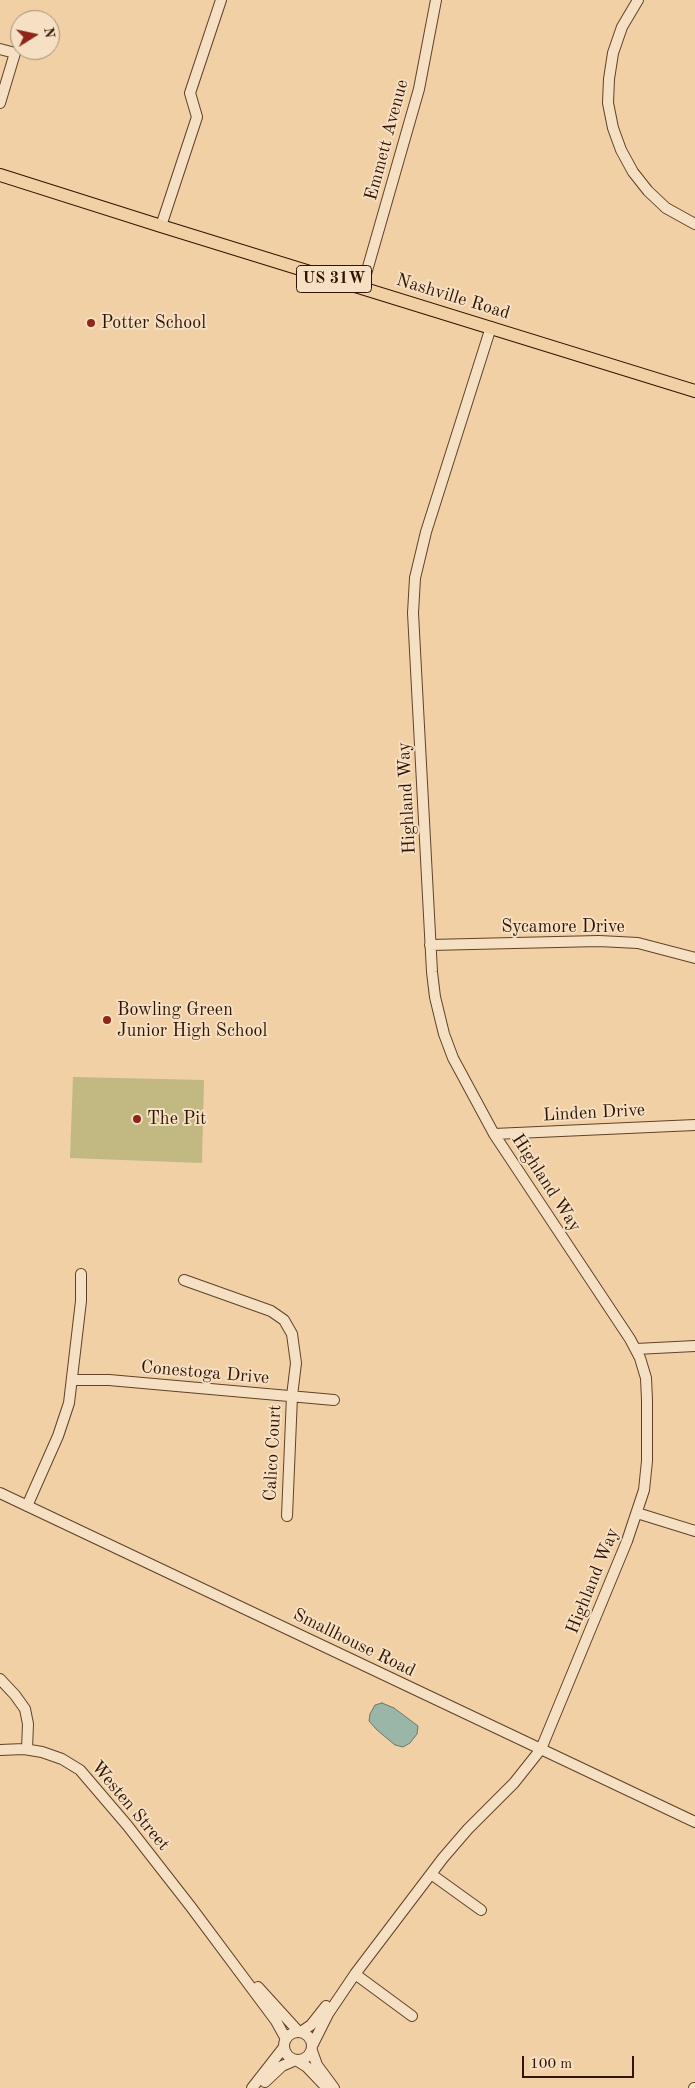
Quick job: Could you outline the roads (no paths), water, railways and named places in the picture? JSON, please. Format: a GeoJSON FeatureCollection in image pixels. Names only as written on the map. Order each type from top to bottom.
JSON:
{"type":"FeatureCollection","features":[{"type":"Feature","properties":{"kind":"main road","name":"Nashville Road"},"geometry":{"type":"LineString","coordinates":[[0,175],[695,390]]}},
{"type":"Feature","properties":{"kind":"street"},"geometry":{"type":"LineString","coordinates":[[161,226],[197,117],[190,93],[221,0]]}},
{"type":"Feature","properties":{"kind":"street","name":"Emmett Avenue"},"geometry":{"type":"LineString","coordinates":[[362,288],[419,88],[436,0]]}},
{"type":"Feature","properties":{"kind":"street"},"geometry":{"type":"LineString","coordinates":[[638,0],[622,27],[613,53],[608,104],[613,128],[629,165],[648,191],[666,208],[695,224]]}},
{"type":"Feature","properties":{"kind":"street"},"geometry":{"type":"LineString","coordinates":[[0,49],[15,53],[0,103]]}},
{"type":"Feature","properties":{"kind":"street","name":"Highland Way"},"geometry":{"type":"LineString","coordinates":[[312,2048],[328,2014],[355,1974],[431,1874],[459,1838],[514,1783],[541,1749],[637,1513],[644,1490],[648,1436],[646,1378],[643,1365],[636,1350],[494,1134],[464,1080],[444,1034],[435,997],[430,945],[413,613],[415,578],[426,532],[491,327]]}},
{"type":"Feature","properties":{"kind":"street","name":"Sycamore Drive"},"geometry":{"type":"LineString","coordinates":[[430,945],[599,941],[624,942],[694,954]]}},
{"type":"Feature","properties":{"kind":"street","name":"Linden Drive"},"geometry":{"type":"LineString","coordinates":[[494,1134],[695,1125]]}},
{"type":"Feature","properties":{"kind":"street"},"geometry":{"type":"LineString","coordinates":[[27,1506],[64,1419],[73,1380],[81,1274]]}},
{"type":"Feature","properties":{"kind":"street","name":"Calico Court"},"geometry":{"type":"LineString","coordinates":[[184,1280],[271,1311],[284,1320],[291,1331],[296,1362],[292,1396],[287,1516]]}},
{"type":"Feature","properties":{"kind":"street"},"geometry":{"type":"LineString","coordinates":[[636,1350],[695,1346]]}},
{"type":"Feature","properties":{"kind":"street","name":"Conestoga Drive"},"geometry":{"type":"LineString","coordinates":[[73,1380],[109,1380],[159,1386],[334,1400]]}},
{"type":"Feature","properties":{"kind":"street","name":"Smallhouse Road"},"geometry":{"type":"LineString","coordinates":[[0,1493],[695,1822]]}},
{"type":"Feature","properties":{"kind":"street"},"geometry":{"type":"LineString","coordinates":[[637,1513],[695,1531]]}},
{"type":"Feature","properties":{"kind":"street"},"geometry":{"type":"LineString","coordinates":[[0,1679],[15,1694],[25,1709],[28,1719],[27,1749]]}},
{"type":"Feature","properties":{"kind":"street","name":"Westen Street"},"geometry":{"type":"LineString","coordinates":[[0,1750],[27,1749],[54,1756],[80,1770],[127,1825],[208,1930],[276,2021],[285,2043]]}},
{"type":"Feature","properties":{"kind":"street"},"geometry":{"type":"LineString","coordinates":[[431,1874],[481,1910]]}},
{"type":"Feature","properties":{"kind":"street","name":"Westen Street"},"geometry":{"type":"LineString","coordinates":[[208,1930],[299,2032]]}},
{"type":"Feature","properties":{"kind":"street"},"geometry":{"type":"LineString","coordinates":[[355,1974],[412,2016]]}},
{"type":"Feature","properties":{"kind":"street","name":"Highland Way"},"geometry":{"type":"LineString","coordinates":[[299,2032],[311,2025],[343,1984],[355,1974]]}},
{"type":"Feature","properties":{"kind":"street"},"geometry":{"type":"LineString","coordinates":[[252,2088],[290,2034],[299,2032],[307,2034],[317,2065],[334,2088]]}},
{"type":"Feature","properties":{"kind":"street"},"geometry":{"type":"LineString","coordinates":[[285,2043],[289,2057],[307,2067],[328,2088]]}},
{"type":"Feature","properties":{"kind":"street"},"geometry":{"type":"LineString","coordinates":[[260,2088],[275,2071],[296,2060],[307,2057],[312,2048]]}},
{"type":"Feature","properties":{"kind":"place","name":"Potter School"},"geometry":{"type":"Point","coordinates":[91,323]}},
{"type":"Feature","properties":{"kind":"place","name":"Bowling Green Junior High School"},"geometry":{"type":"Point","coordinates":[107,1020]}},
{"type":"Feature","properties":{"kind":"place","name":"The Pit"},"geometry":{"type":"Point","coordinates":[137,1119]}}]}
